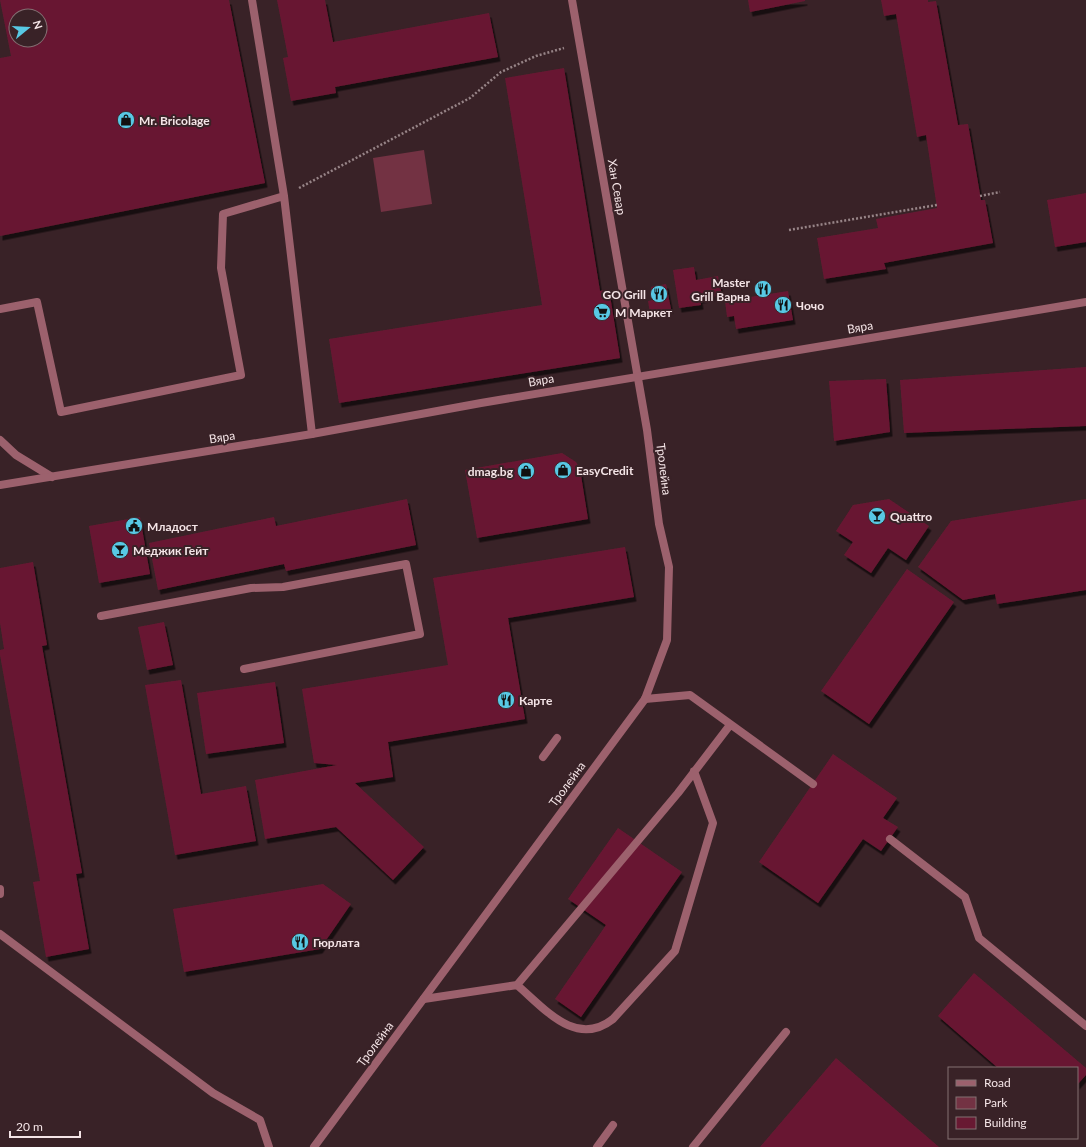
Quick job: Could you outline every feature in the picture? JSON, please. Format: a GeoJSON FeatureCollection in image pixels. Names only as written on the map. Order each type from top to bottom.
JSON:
{"type":"FeatureCollection","features":[{"type":"Feature","properties":{"kind":"street"},"geometry":{"type":"LineString","coordinates":[[252,0],[284,196],[312,434]]}},
{"type":"Feature","properties":{"kind":"street","name":"Хан Севар"},"geometry":{"type":"LineString","coordinates":[[572,0],[637,377]]}},
{"type":"Feature","properties":{"kind":"street"},"geometry":{"type":"LineString","coordinates":[[0,309],[37,302],[61,412],[241,375],[221,268],[223,214],[284,196]]}},
{"type":"Feature","properties":{"kind":"street","name":"Вяра"},"geometry":{"type":"LineString","coordinates":[[0,485],[312,434],[481,403],[1086,302]]}},
{"type":"Feature","properties":{"kind":"street","name":"Тролейна"},"geometry":{"type":"LineString","coordinates":[[314,1147],[645,699],[667,640],[668,567],[659,524],[647,430],[637,377]]}},
{"type":"Feature","properties":{"kind":"street"},"geometry":{"type":"LineString","coordinates":[[0,440],[16,455],[52,477]]}},
{"type":"Feature","properties":{"kind":"street"},"geometry":{"type":"LineString","coordinates":[[102,616],[251,588],[283,587],[406,564],[420,634],[244,669]]}},
{"type":"Feature","properties":{"kind":"street"},"geometry":{"type":"LineString","coordinates":[[645,699],[690,695],[813,784]]}},
{"type":"Feature","properties":{"kind":"street"},"geometry":{"type":"LineString","coordinates":[[424,999],[517,985],[694,771],[730,725]]}},
{"type":"Feature","properties":{"kind":"street"},"geometry":{"type":"LineString","coordinates":[[543,757],[557,738]]}},
{"type":"Feature","properties":{"kind":"street"},"geometry":{"type":"LineString","coordinates":[[517,985],[562,1022],[572,1028],[594,1030],[605,1026],[675,951],[713,823],[694,771]]}},
{"type":"Feature","properties":{"kind":"street"},"geometry":{"type":"LineString","coordinates":[[890,839],[965,897],[979,938],[1086,1026]]}},
{"type":"Feature","properties":{"kind":"street"},"geometry":{"type":"LineString","coordinates":[[0,889],[0,894]]}},
{"type":"Feature","properties":{"kind":"street"},"geometry":{"type":"LineString","coordinates":[[0,934],[213,1093],[260,1120],[270,1147]]}},
{"type":"Feature","properties":{"kind":"street"},"geometry":{"type":"LineString","coordinates":[[693,1147],[786,1032]]}},
{"type":"Feature","properties":{"kind":"street"},"geometry":{"type":"LineString","coordinates":[[600,1146],[613,1125]]}},
{"type":"Feature","properties":{"kind":"path"},"geometry":{"type":"LineString","coordinates":[[284,196],[470,98],[501,72],[536,56],[580,43]]}},
{"type":"Feature","properties":{"kind":"path"},"geometry":{"type":"LineString","coordinates":[[980,196],[1000,192]]}},
{"type":"Feature","properties":{"kind":"path"},"geometry":{"type":"LineString","coordinates":[[789,230],[937,205]]}},
{"type":"Feature","properties":{"kind":"green space"},"geometry":{"type":"Polygon","coordinates":[[[424,150],[432,204],[381,212],[373,158],[424,150]]]}},
{"type":"Feature","properties":{"kind":"building","name":"Mr. Bricolage"},"geometry":{"type":"Polygon","coordinates":[[[0,0],[229,0],[265,183],[0,236],[0,58],[11,56],[9,48],[48,48],[48,8],[8,8],[8,41],[0,0]]]}},
{"type":"Feature","properties":{"kind":"building"},"geometry":{"type":"Polygon","coordinates":[[[277,0],[325,0],[333,42],[489,13],[498,57],[335,87],[336,93],[291,101],[283,58],[288,57],[277,0]]]}},
{"type":"Feature","properties":{"kind":"building"},"geometry":{"type":"Polygon","coordinates":[[[748,0],[805,0],[805,1],[750,12],[748,0]]]}},
{"type":"Feature","properties":{"kind":"building"},"geometry":{"type":"Polygon","coordinates":[[[881,0],[936,1],[958,125],[968,124],[981,200],[985,200],[993,243],[884,263],[886,269],[824,279],[817,238],[878,228],[876,219],[937,208],[926,135],[917,137],[896,14],[884,16],[881,0]]]}},
{"type":"Feature","properties":{"kind":"building"},"geometry":{"type":"Polygon","coordinates":[[[564,68],[600,291],[609,289],[620,358],[339,403],[329,339],[542,305],[505,78],[564,68]]]}},
{"type":"Feature","properties":{"kind":"building"},"geometry":{"type":"Polygon","coordinates":[[[1086,193],[1086,242],[1055,247],[1047,200],[1086,193]]]}},
{"type":"Feature","properties":{"kind":"building"},"geometry":{"type":"Polygon","coordinates":[[[694,267],[696,280],[718,276],[722,295],[700,299],[701,305],[679,308],[673,270],[694,267]]]}},
{"type":"Feature","properties":{"kind":"building"},"geometry":{"type":"Polygon","coordinates":[[[666,284],[671,309],[650,313],[648,301],[653,300],[651,287],[666,284]]]}},
{"type":"Feature","properties":{"kind":"building"},"geometry":{"type":"Polygon","coordinates":[[[788,291],[793,320],[736,329],[734,316],[727,317],[725,301],[788,291]]]}},
{"type":"Feature","properties":{"kind":"building"},"geometry":{"type":"Polygon","coordinates":[[[1086,367],[1086,426],[904,433],[900,380],[1086,367]]]}},
{"type":"Feature","properties":{"kind":"building"},"geometry":{"type":"Polygon","coordinates":[[[886,379],[890,432],[834,441],[829,381],[886,379]]]}},
{"type":"Feature","properties":{"kind":"building"},"geometry":{"type":"Polygon","coordinates":[[[562,453],[576,462],[580,469],[588,519],[477,538],[465,470],[562,453]]]}},
{"type":"Feature","properties":{"kind":"building"},"geometry":{"type":"Polygon","coordinates":[[[407,499],[416,545],[286,571],[284,564],[158,590],[149,543],[274,517],[276,526],[407,499]]]}},
{"type":"Feature","properties":{"kind":"building"},"geometry":{"type":"Polygon","coordinates":[[[889,499],[929,526],[906,560],[888,548],[871,573],[844,555],[853,542],[836,531],[853,505],[889,499]]]}},
{"type":"Feature","properties":{"kind":"building"},"geometry":{"type":"Polygon","coordinates":[[[1086,499],[1086,590],[997,604],[995,594],[963,600],[918,567],[951,521],[1086,499]]]}},
{"type":"Feature","properties":{"kind":"building","name":"Меджик Гейт"},"geometry":{"type":"Polygon","coordinates":[[[140,517],[150,574],[99,583],[89,526],[140,517]]]}},
{"type":"Feature","properties":{"kind":"building"},"geometry":{"type":"Polygon","coordinates":[[[625,547],[634,597],[508,618],[525,719],[388,742],[393,777],[355,783],[424,847],[393,880],[336,827],[265,839],[255,780],[337,765],[314,763],[302,689],[448,665],[433,578],[625,547]]]}},
{"type":"Feature","properties":{"kind":"building"},"geometry":{"type":"Polygon","coordinates":[[[33,562],[47,645],[42,646],[82,873],[76,874],[89,949],[46,957],[33,882],[40,881],[0,655],[0,650],[4,649],[0,623],[0,568],[33,562]]]}},
{"type":"Feature","properties":{"kind":"building"},"geometry":{"type":"Polygon","coordinates":[[[907,569],[954,602],[869,724],[821,691],[907,569]]]}},
{"type":"Feature","properties":{"kind":"building"},"geometry":{"type":"Polygon","coordinates":[[[164,622],[173,665],[147,670],[138,627],[164,622]]]}},
{"type":"Feature","properties":{"kind":"building"},"geometry":{"type":"Polygon","coordinates":[[[181,680],[201,794],[246,786],[256,841],[175,855],[145,685],[181,680]]]}},
{"type":"Feature","properties":{"kind":"building"},"geometry":{"type":"Polygon","coordinates":[[[275,682],[284,743],[206,754],[197,693],[275,682]]]}},
{"type":"Feature","properties":{"kind":"building"},"geometry":{"type":"Polygon","coordinates":[[[833,754],[897,798],[883,818],[898,827],[881,851],[863,839],[818,903],[759,862],[833,754]]]}},
{"type":"Feature","properties":{"kind":"building"},"geometry":{"type":"Polygon","coordinates":[[[618,828],[682,872],[581,1017],[555,999],[606,925],[568,899],[618,828]]]}},
{"type":"Feature","properties":{"kind":"building"},"geometry":{"type":"Polygon","coordinates":[[[323,884],[351,904],[320,949],[184,972],[173,909],[323,884]]]}},
{"type":"Feature","properties":{"kind":"building"},"geometry":{"type":"Polygon","coordinates":[[[974,973],[1086,1068],[1086,1075],[1078,1084],[1078,1067],[997,1067],[938,1016],[974,973]]]}},
{"type":"Feature","properties":{"kind":"building"},"geometry":{"type":"Polygon","coordinates":[[[836,1058],[939,1147],[760,1147],[836,1058]]]}},
{"type":"Feature","properties":{"kind":"place","name":"Mr. Bricolage"},"geometry":{"type":"Point","coordinates":[126,120]}},
{"type":"Feature","properties":{"kind":"place","name":"Master Grill Варна"},"geometry":{"type":"Point","coordinates":[763,289]}},
{"type":"Feature","properties":{"kind":"place","name":"GO Grill"},"geometry":{"type":"Point","coordinates":[659,294]}},
{"type":"Feature","properties":{"kind":"place","name":"Чочо"},"geometry":{"type":"Point","coordinates":[783,305]}},
{"type":"Feature","properties":{"kind":"place","name":"М Маркет"},"geometry":{"type":"Point","coordinates":[602,312]}},
{"type":"Feature","properties":{"kind":"place","name":"EasyCredit"},"geometry":{"type":"Point","coordinates":[563,470]}},
{"type":"Feature","properties":{"kind":"place","name":"dmag.bg"},"geometry":{"type":"Point","coordinates":[526,471]}},
{"type":"Feature","properties":{"kind":"place","name":"Quattro"},"geometry":{"type":"Point","coordinates":[877,516]}},
{"type":"Feature","properties":{"kind":"place","name":"Младост"},"geometry":{"type":"Point","coordinates":[134,526]}},
{"type":"Feature","properties":{"kind":"place","name":"Меджик Гейт"},"geometry":{"type":"Point","coordinates":[120,550]}},
{"type":"Feature","properties":{"kind":"place","name":"Карте"},"geometry":{"type":"Point","coordinates":[506,700]}},
{"type":"Feature","properties":{"kind":"place","name":"Гюрлата"},"geometry":{"type":"Point","coordinates":[300,942]}}]}
